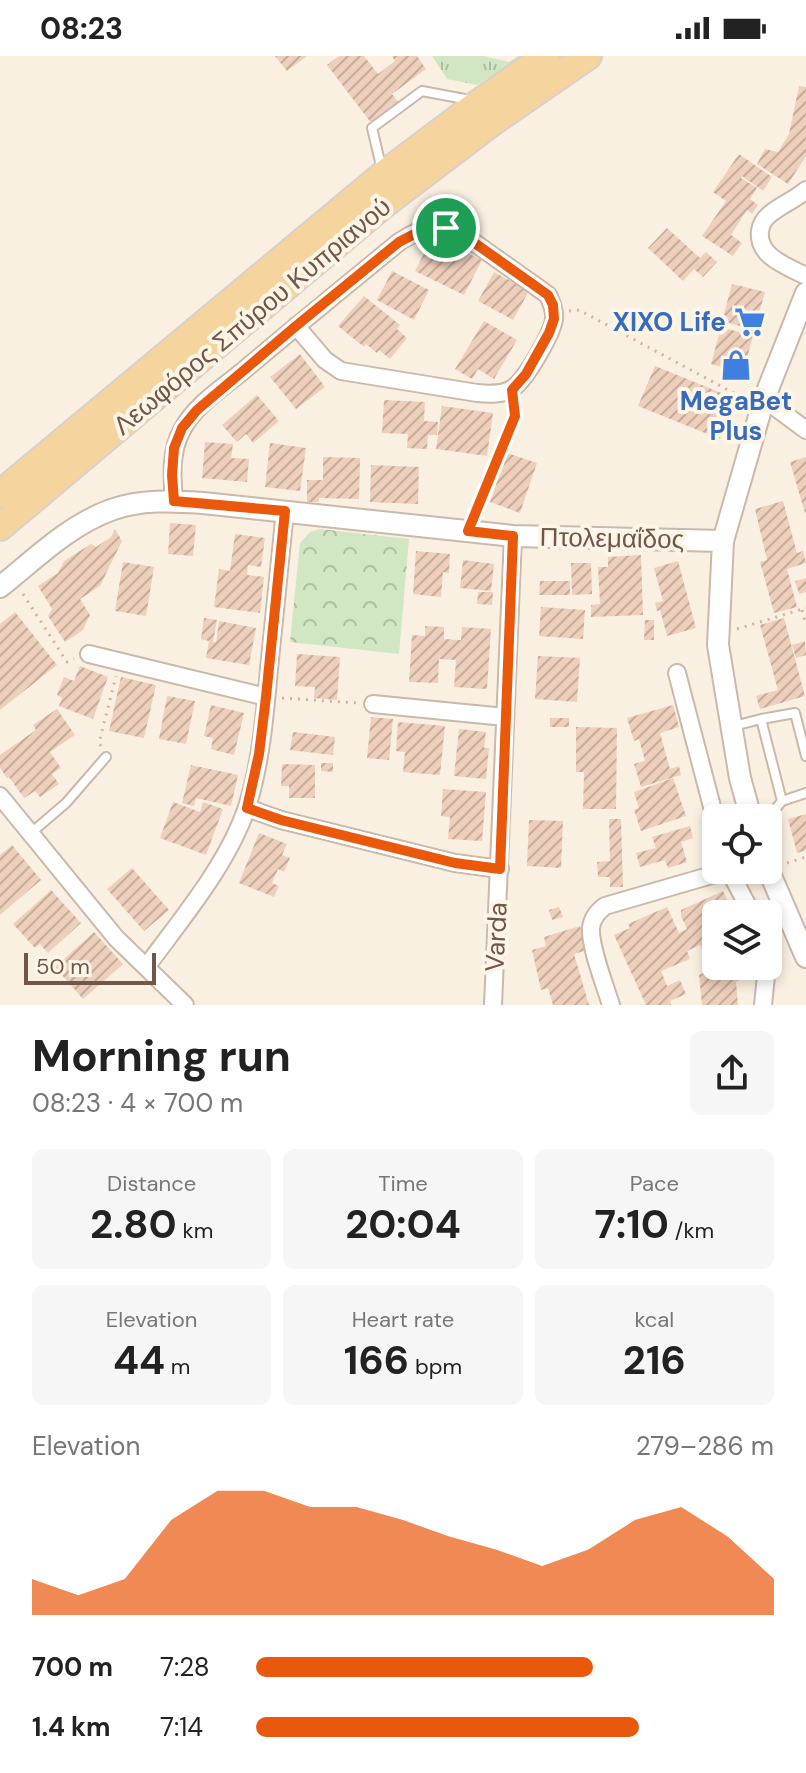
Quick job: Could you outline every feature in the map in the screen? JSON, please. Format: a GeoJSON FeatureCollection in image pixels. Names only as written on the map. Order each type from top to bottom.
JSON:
{"type":"FeatureCollection","features":[{"type":"Feature","properties":{"kind":"main road","name":"Λεωφόρος Σπύρου Κυπριανού"},"geometry":{"type":"LineString","coordinates":[[0,494],[383,175],[546,56]]}},
{"type":"Feature","properties":{"kind":"main road","name":"Λεωφόρος Σπύρου Κυπριανού"},"geometry":{"type":"LineString","coordinates":[[0,527],[383,205],[480,131],[588,56]]}},
{"type":"Feature","properties":{"kind":"street"},"geometry":{"type":"LineString","coordinates":[[806,190],[764,220],[760,236],[772,259],[806,276]]}},
{"type":"Feature","properties":{"kind":"street"},"geometry":{"type":"LineString","coordinates":[[174,501],[174,448],[182,428],[197,410],[296,326],[399,242],[430,226],[462,234],[548,295],[554,319],[526,374],[512,390],[493,394],[341,371],[325,360],[296,326]]}},
{"type":"Feature","properties":{"kind":"street"},"geometry":{"type":"LineString","coordinates":[[747,804],[718,645],[723,541],[762,403],[806,293]]}},
{"type":"Feature","properties":{"kind":"street"},"geometry":{"type":"LineString","coordinates":[[762,403],[806,430]]}},
{"type":"Feature","properties":{"kind":"street","name":"Πτολεμαΐδος"},"geometry":{"type":"LineString","coordinates":[[6,582],[66,534],[91,519],[125,506],[174,501],[513,536],[723,541]]}},
{"type":"Feature","properties":{"kind":"street"},"geometry":{"type":"LineString","coordinates":[[147,966],[206,886],[247,808],[259,754],[285,511]]}},
{"type":"Feature","properties":{"kind":"street","name":"Varda"},"geometry":{"type":"LineString","coordinates":[[493,1005],[491,868],[505,717],[513,536]]}},
{"type":"Feature","properties":{"kind":"street"},"geometry":{"type":"LineString","coordinates":[[89,654],[266,697]]}},
{"type":"Feature","properties":{"kind":"street"},"geometry":{"type":"LineString","coordinates":[[677,673],[711,804]]}},
{"type":"Feature","properties":{"kind":"street"},"geometry":{"type":"LineString","coordinates":[[373,704],[505,717]]}},
{"type":"Feature","properties":{"kind":"street"},"geometry":{"type":"LineString","coordinates":[[0,796],[116,938],[185,1005]]}},
{"type":"Feature","properties":{"kind":"street"},"geometry":{"type":"LineString","coordinates":[[247,808],[295,824],[455,863],[491,868]]}},
{"type":"Feature","properties":{"kind":"street"},"geometry":{"type":"LineString","coordinates":[[611,1005],[593,941],[591,926],[597,912],[605,906],[702,878]]}},
{"type":"Feature","properties":{"kind":"street"},"geometry":{"type":"LineString","coordinates":[[774,884],[806,957]]}},
{"type":"Feature","properties":{"kind":"street"},"geometry":{"type":"LineString","coordinates":[[763,1005],[766,980]]}},
{"type":"Feature","properties":{"kind":"lane"},"geometry":{"type":"LineString","coordinates":[[383,175],[372,128],[422,91],[480,102]]}},
{"type":"Feature","properties":{"kind":"lane"},"geometry":{"type":"LineString","coordinates":[[731,726],[795,713],[806,756]]}},
{"type":"Feature","properties":{"kind":"lane"},"geometry":{"type":"LineString","coordinates":[[761,719],[782,801]]}},
{"type":"Feature","properties":{"kind":"lane"},"geometry":{"type":"LineString","coordinates":[[31,833],[66,803],[106,757]]}},
{"type":"Feature","properties":{"kind":"lane"},"geometry":{"type":"LineString","coordinates":[[780,804],[806,793]]}},
{"type":"Feature","properties":{"kind":"path"},"geometry":{"type":"LineString","coordinates":[[553,312],[579,310],[762,403]]}},
{"type":"Feature","properties":{"kind":"path"},"geometry":{"type":"LineString","coordinates":[[468,531],[515,416],[512,390]]}},
{"type":"Feature","properties":{"kind":"path"},"geometry":{"type":"LineString","coordinates":[[6,582],[67,662],[89,654]]}},
{"type":"Feature","properties":{"kind":"path"},"geometry":{"type":"LineString","coordinates":[[718,635],[804,609],[806,625]]}},
{"type":"Feature","properties":{"kind":"path"},"geometry":{"type":"LineString","coordinates":[[106,757],[99,743],[120,661]]}},
{"type":"Feature","properties":{"kind":"path"},"geometry":{"type":"LineString","coordinates":[[266,697],[373,704]]}},
{"type":"Feature","properties":{"kind":"green space"},"geometry":{"type":"Polygon","coordinates":[[[432,56],[484,56],[509,62],[523,56],[477,85],[447,79],[432,56]]]}},
{"type":"Feature","properties":{"kind":"green space"},"geometry":{"type":"Polygon","coordinates":[[[320,529],[409,539],[399,654],[290,642],[300,543],[310,532],[320,529]]]}},
{"type":"Feature","properties":{"kind":"building"},"geometry":{"type":"Polygon","coordinates":[[[275,56],[307,56],[287,71],[275,56]]]}},
{"type":"Feature","properties":{"kind":"building"},"geometry":{"type":"Polygon","coordinates":[[[339,56],[364,56],[378,74],[395,61],[392,56],[417,56],[426,69],[392,94],[399,103],[372,124],[327,65],[339,56]]]}},
{"type":"Feature","properties":{"kind":"building"},"geometry":{"type":"Polygon","coordinates":[[[799,86],[806,87],[806,156],[788,184],[757,164],[765,149],[778,152],[789,134],[799,86]]]}},
{"type":"Feature","properties":{"kind":"building"},"geometry":{"type":"Polygon","coordinates":[[[739,154],[772,177],[763,191],[741,178],[757,188],[750,199],[758,205],[752,214],[747,210],[731,235],[742,243],[733,256],[702,236],[726,201],[713,192],[739,154]]]}},
{"type":"Feature","properties":{"kind":"building"},"geometry":{"type":"Polygon","coordinates":[[[667,228],[700,258],[706,252],[717,262],[703,277],[694,269],[683,281],[648,248],[667,228]]]}},
{"type":"Feature","properties":{"kind":"building"},"geometry":{"type":"Polygon","coordinates":[[[431,240],[454,251],[456,247],[482,260],[464,295],[415,271],[431,240]]]}},
{"type":"Feature","properties":{"kind":"building"},"geometry":{"type":"Polygon","coordinates":[[[392,271],[429,290],[414,320],[377,300],[392,271]]]}},
{"type":"Feature","properties":{"kind":"building"},"geometry":{"type":"Polygon","coordinates":[[[494,272],[529,291],[513,320],[478,301],[494,272]]]}},
{"type":"Feature","properties":{"kind":"building"},"geometry":{"type":"Polygon","coordinates":[[[732,284],[765,292],[754,330],[722,321],[732,284]]]}},
{"type":"Feature","properties":{"kind":"building"},"geometry":{"type":"Polygon","coordinates":[[[364,296],[400,325],[397,329],[407,338],[390,359],[366,344],[364,347],[338,326],[364,296]]]}},
{"type":"Feature","properties":{"kind":"building"},"geometry":{"type":"Polygon","coordinates":[[[484,321],[517,340],[494,379],[478,369],[472,379],[455,369],[484,321]]]}},
{"type":"Feature","properties":{"kind":"building"},"geometry":{"type":"Polygon","coordinates":[[[721,327],[753,336],[743,373],[711,364],[721,327]]]}},
{"type":"Feature","properties":{"kind":"building"},"geometry":{"type":"Polygon","coordinates":[[[300,354],[325,387],[296,409],[270,377],[300,354]]]}},
{"type":"Feature","properties":{"kind":"building"},"geometry":{"type":"Polygon","coordinates":[[[655,366],[736,399],[720,439],[638,406],[655,366]]]}},
{"type":"Feature","properties":{"kind":"building"},"geometry":{"type":"Polygon","coordinates":[[[257,395],[279,421],[253,443],[246,434],[237,442],[222,425],[257,395]]]}},
{"type":"Feature","properties":{"kind":"building"},"geometry":{"type":"Polygon","coordinates":[[[384,400],[425,402],[424,421],[438,422],[437,435],[428,435],[427,449],[407,448],[408,434],[382,433],[384,400]]]}},
{"type":"Feature","properties":{"kind":"building"},"geometry":{"type":"Polygon","coordinates":[[[442,406],[493,413],[487,456],[436,449],[442,406]]]}},
{"type":"Feature","properties":{"kind":"building"},"geometry":{"type":"Polygon","coordinates":[[[205,442],[233,444],[231,458],[249,459],[247,482],[202,478],[205,442]]]}},
{"type":"Feature","properties":{"kind":"building"},"geometry":{"type":"Polygon","coordinates":[[[270,443],[306,448],[300,491],[265,487],[270,443]]]}},
{"type":"Feature","properties":{"kind":"building"},"geometry":{"type":"Polygon","coordinates":[[[507,453],[537,463],[520,513],[490,502],[507,453]]]}},
{"type":"Feature","properties":{"kind":"building"},"geometry":{"type":"Polygon","coordinates":[[[323,457],[360,458],[359,499],[319,498],[319,502],[307,502],[307,480],[323,480],[323,457]]]}},
{"type":"Feature","properties":{"kind":"building"},"geometry":{"type":"Polygon","coordinates":[[[806,457],[806,512],[805,513],[790,462],[806,457]]]}},
{"type":"Feature","properties":{"kind":"building"},"geometry":{"type":"Polygon","coordinates":[[[371,465],[419,467],[418,504],[370,502],[371,465]]]}},
{"type":"Feature","properties":{"kind":"building"},"geometry":{"type":"Polygon","coordinates":[[[783,501],[797,553],[803,551],[806,563],[787,569],[797,607],[774,613],[760,562],[767,560],[755,509],[783,501]]]}},
{"type":"Feature","properties":{"kind":"building"},"geometry":{"type":"Polygon","coordinates":[[[170,523],[196,525],[193,556],[168,554],[170,523]]]}},
{"type":"Feature","properties":{"kind":"building"},"geometry":{"type":"Polygon","coordinates":[[[115,529],[122,541],[100,586],[80,599],[90,615],[83,630],[65,642],[48,616],[52,609],[38,586],[58,573],[64,561],[91,544],[96,547],[111,537],[115,529]]]}},
{"type":"Feature","properties":{"kind":"building"},"geometry":{"type":"Polygon","coordinates":[[[235,534],[265,538],[261,567],[248,565],[247,575],[264,577],[260,613],[214,607],[219,569],[230,571],[235,534]]]}},
{"type":"Feature","properties":{"kind":"building"},"geometry":{"type":"Polygon","coordinates":[[[416,551],[450,554],[449,573],[443,572],[441,597],[413,594],[416,551]]]}},
{"type":"Feature","properties":{"kind":"building"},"geometry":{"type":"Polygon","coordinates":[[[641,555],[643,615],[591,617],[591,605],[600,604],[598,567],[608,567],[608,557],[641,555]]]}},
{"type":"Feature","properties":{"kind":"building"},"geometry":{"type":"Polygon","coordinates":[[[463,560],[494,564],[491,591],[460,588],[463,560]]]}},
{"type":"Feature","properties":{"kind":"building"},"geometry":{"type":"Polygon","coordinates":[[[678,561],[696,628],[667,636],[655,603],[663,601],[654,568],[678,561]]]}},
{"type":"Feature","properties":{"kind":"building"},"geometry":{"type":"Polygon","coordinates":[[[123,562],[154,567],[146,616],[115,611],[123,562]]]}},
{"type":"Feature","properties":{"kind":"building"},"geometry":{"type":"Polygon","coordinates":[[[571,563],[591,563],[592,594],[572,595],[571,563]]]}},
{"type":"Feature","properties":{"kind":"building"},"geometry":{"type":"Polygon","coordinates":[[[806,578],[806,592],[799,594],[795,581],[806,578]]]}},
{"type":"Feature","properties":{"kind":"building"},"geometry":{"type":"Polygon","coordinates":[[[540,581],[570,581],[570,595],[539,595],[540,581]]]}},
{"type":"Feature","properties":{"kind":"building"},"geometry":{"type":"Polygon","coordinates":[[[478,592],[493,592],[492,605],[477,604],[478,592]]]}},
{"type":"Feature","properties":{"kind":"building"},"geometry":{"type":"Polygon","coordinates":[[[541,607],[585,610],[583,639],[539,636],[541,607]]]}},
{"type":"Feature","properties":{"kind":"building"},"geometry":{"type":"Polygon","coordinates":[[[15,612],[57,665],[0,710],[0,624],[15,612]]]}},
{"type":"Feature","properties":{"kind":"building"},"geometry":{"type":"Polygon","coordinates":[[[204,618],[217,620],[213,642],[216,642],[219,621],[256,628],[249,665],[206,658],[209,641],[201,639],[204,618]]]}},
{"type":"Feature","properties":{"kind":"building"},"geometry":{"type":"Polygon","coordinates":[[[784,618],[805,696],[760,709],[756,696],[778,690],[760,625],[784,618]]]}},
{"type":"Feature","properties":{"kind":"building"},"geometry":{"type":"Polygon","coordinates":[[[645,620],[654,620],[654,640],[644,640],[645,620]]]}},
{"type":"Feature","properties":{"kind":"building"},"geometry":{"type":"Polygon","coordinates":[[[425,626],[444,627],[444,639],[461,640],[462,627],[491,629],[487,689],[454,687],[456,660],[439,659],[438,683],[409,682],[412,635],[425,636],[425,626]]]}},
{"type":"Feature","properties":{"kind":"building"},"geometry":{"type":"Polygon","coordinates":[[[805,641],[806,655],[796,658],[792,645],[805,641]]]}},
{"type":"Feature","properties":{"kind":"building"},"geometry":{"type":"Polygon","coordinates":[[[297,654],[340,657],[337,700],[314,698],[315,687],[295,686],[297,654]]]}},
{"type":"Feature","properties":{"kind":"building"},"geometry":{"type":"Polygon","coordinates":[[[538,656],[580,658],[577,702],[535,699],[538,656]]]}},
{"type":"Feature","properties":{"kind":"building"},"geometry":{"type":"Polygon","coordinates":[[[80,666],[108,677],[93,719],[59,706],[62,698],[57,695],[64,677],[74,681],[80,666]]]}},
{"type":"Feature","properties":{"kind":"building"},"geometry":{"type":"Polygon","coordinates":[[[121,677],[156,685],[144,738],[109,731],[121,677]]]}},
{"type":"Feature","properties":{"kind":"building"},"geometry":{"type":"Polygon","coordinates":[[[167,696],[195,701],[186,744],[159,739],[167,696]]]}},
{"type":"Feature","properties":{"kind":"building"},"geometry":{"type":"Polygon","coordinates":[[[211,705],[244,713],[234,755],[211,749],[213,738],[204,736],[211,705]]]}},
{"type":"Feature","properties":{"kind":"building"},"geometry":{"type":"Polygon","coordinates":[[[673,705],[679,727],[660,733],[670,769],[679,766],[681,775],[641,787],[634,764],[645,761],[639,739],[634,741],[627,718],[673,705]]]}},
{"type":"Feature","properties":{"kind":"building"},"geometry":{"type":"Polygon","coordinates":[[[57,709],[75,735],[50,752],[61,768],[52,774],[59,784],[40,797],[35,791],[24,798],[0,768],[0,755],[36,730],[33,725],[57,709]]]}},
{"type":"Feature","properties":{"kind":"building"},"geometry":{"type":"Polygon","coordinates":[[[371,717],[393,719],[389,760],[367,758],[371,717]]]}},
{"type":"Feature","properties":{"kind":"building"},"geometry":{"type":"Polygon","coordinates":[[[550,718],[569,718],[569,727],[550,727],[550,718]]]}},
{"type":"Feature","properties":{"kind":"building"},"geometry":{"type":"Polygon","coordinates":[[[398,722],[445,726],[440,775],[403,772],[405,752],[396,751],[398,722]]]}},
{"type":"Feature","properties":{"kind":"building"},"geometry":{"type":"Polygon","coordinates":[[[576,727],[617,728],[616,809],[583,809],[584,772],[576,772],[576,727]]]}},
{"type":"Feature","properties":{"kind":"building"},"geometry":{"type":"Polygon","coordinates":[[[459,729],[486,732],[484,748],[489,748],[486,779],[454,776],[459,729]]]}},
{"type":"Feature","properties":{"kind":"building"},"geometry":{"type":"Polygon","coordinates":[[[293,732],[335,737],[333,755],[290,750],[293,732]]]}},
{"type":"Feature","properties":{"kind":"building"},"geometry":{"type":"Polygon","coordinates":[[[321,763],[333,763],[333,772],[321,771],[321,763]]]}},
{"type":"Feature","properties":{"kind":"building"},"geometry":{"type":"Polygon","coordinates":[[[282,764],[315,765],[315,798],[289,798],[289,786],[281,786],[282,764]]]}},
{"type":"Feature","properties":{"kind":"building"},"geometry":{"type":"Polygon","coordinates":[[[191,765],[238,775],[231,806],[196,798],[194,806],[182,803],[191,765]]]}},
{"type":"Feature","properties":{"kind":"building"},"geometry":{"type":"Polygon","coordinates":[[[673,778],[686,816],[641,831],[634,810],[639,808],[634,792],[673,778]]]}},
{"type":"Feature","properties":{"kind":"building"},"geometry":{"type":"Polygon","coordinates":[[[443,789],[486,792],[482,841],[448,839],[450,817],[441,816],[443,789]]]}},
{"type":"Feature","properties":{"kind":"building"},"geometry":{"type":"Polygon","coordinates":[[[173,802],[200,812],[203,802],[223,809],[206,855],[160,838],[173,802]]]}},
{"type":"Feature","properties":{"kind":"building"},"geometry":{"type":"Polygon","coordinates":[[[806,814],[806,850],[797,853],[788,819],[806,814]]]}},
{"type":"Feature","properties":{"kind":"building"},"geometry":{"type":"Polygon","coordinates":[[[609,819],[621,819],[623,887],[610,887],[610,877],[598,877],[597,862],[610,861],[609,819]]]}},
{"type":"Feature","properties":{"kind":"building"},"geometry":{"type":"Polygon","coordinates":[[[529,820],[563,821],[561,868],[527,866],[529,820]]]}},
{"type":"Feature","properties":{"kind":"building"},"geometry":{"type":"Polygon","coordinates":[[[690,826],[693,838],[681,842],[687,862],[668,868],[665,860],[640,867],[636,853],[656,848],[652,837],[690,826]]]}},
{"type":"Feature","properties":{"kind":"building"},"geometry":{"type":"Polygon","coordinates":[[[259,833],[287,844],[282,855],[290,858],[284,872],[278,869],[272,883],[279,886],[274,897],[239,883],[259,833]]]}},
{"type":"Feature","properties":{"kind":"building"},"geometry":{"type":"Polygon","coordinates":[[[12,845],[41,880],[0,915],[0,855],[12,845]]]}},
{"type":"Feature","properties":{"kind":"building"},"geometry":{"type":"Polygon","coordinates":[[[132,868],[169,910],[144,931],[107,889],[132,868]]]}},
{"type":"Feature","properties":{"kind":"building"},"geometry":{"type":"Polygon","coordinates":[[[51,890],[81,923],[48,953],[40,944],[35,948],[13,924],[51,890]]]}},
{"type":"Feature","properties":{"kind":"building"},"geometry":{"type":"Polygon","coordinates":[[[723,891],[727,900],[703,900],[723,891]]]}},
{"type":"Feature","properties":{"kind":"building"},"geometry":{"type":"Polygon","coordinates":[[[702,900],[702,949],[700,945],[687,951],[690,959],[661,971],[667,986],[680,980],[686,994],[670,1001],[671,1005],[646,1005],[614,935],[630,928],[628,924],[667,907],[679,933],[687,929],[681,910],[702,900]]]}},
{"type":"Feature","properties":{"kind":"building"},"geometry":{"type":"Polygon","coordinates":[[[559,907],[563,917],[552,920],[549,910],[559,907]]]}},
{"type":"Feature","properties":{"kind":"building"},"geometry":{"type":"Polygon","coordinates":[[[580,926],[587,950],[574,954],[589,1005],[553,1005],[548,988],[541,990],[532,950],[546,946],[544,937],[580,926]]]}},
{"type":"Feature","properties":{"kind":"building"},"geometry":{"type":"Polygon","coordinates":[[[94,932],[123,964],[83,999],[55,967],[94,932]]]}},
{"type":"Feature","properties":{"kind":"building"},"geometry":{"type":"Polygon","coordinates":[[[702,974],[702,980],[740,980],[736,982],[738,1005],[702,1005],[699,975],[702,974]]]}},
{"type":"Feature","properties":{"kind":"place","name":"XIXO Life"},"geometry":{"type":"Point","coordinates":[750,322]}},
{"type":"Feature","properties":{"kind":"place","name":"MegaBet Plus"},"geometry":{"type":"Point","coordinates":[736,365]}},
{"type":"Feature","properties":{"kind":"route"},"geometry":{"type":"LineString","coordinates":[[430,226],[446,228],[462,234],[548,295],[553,305],[554,319],[549,333],[526,374],[512,390],[515,416],[468,531],[513,536],[500,869],[455,863],[281,820],[247,808],[259,754],[285,511],[174,501],[174,448],[182,428],[197,410],[399,242],[430,226]]}}]}
